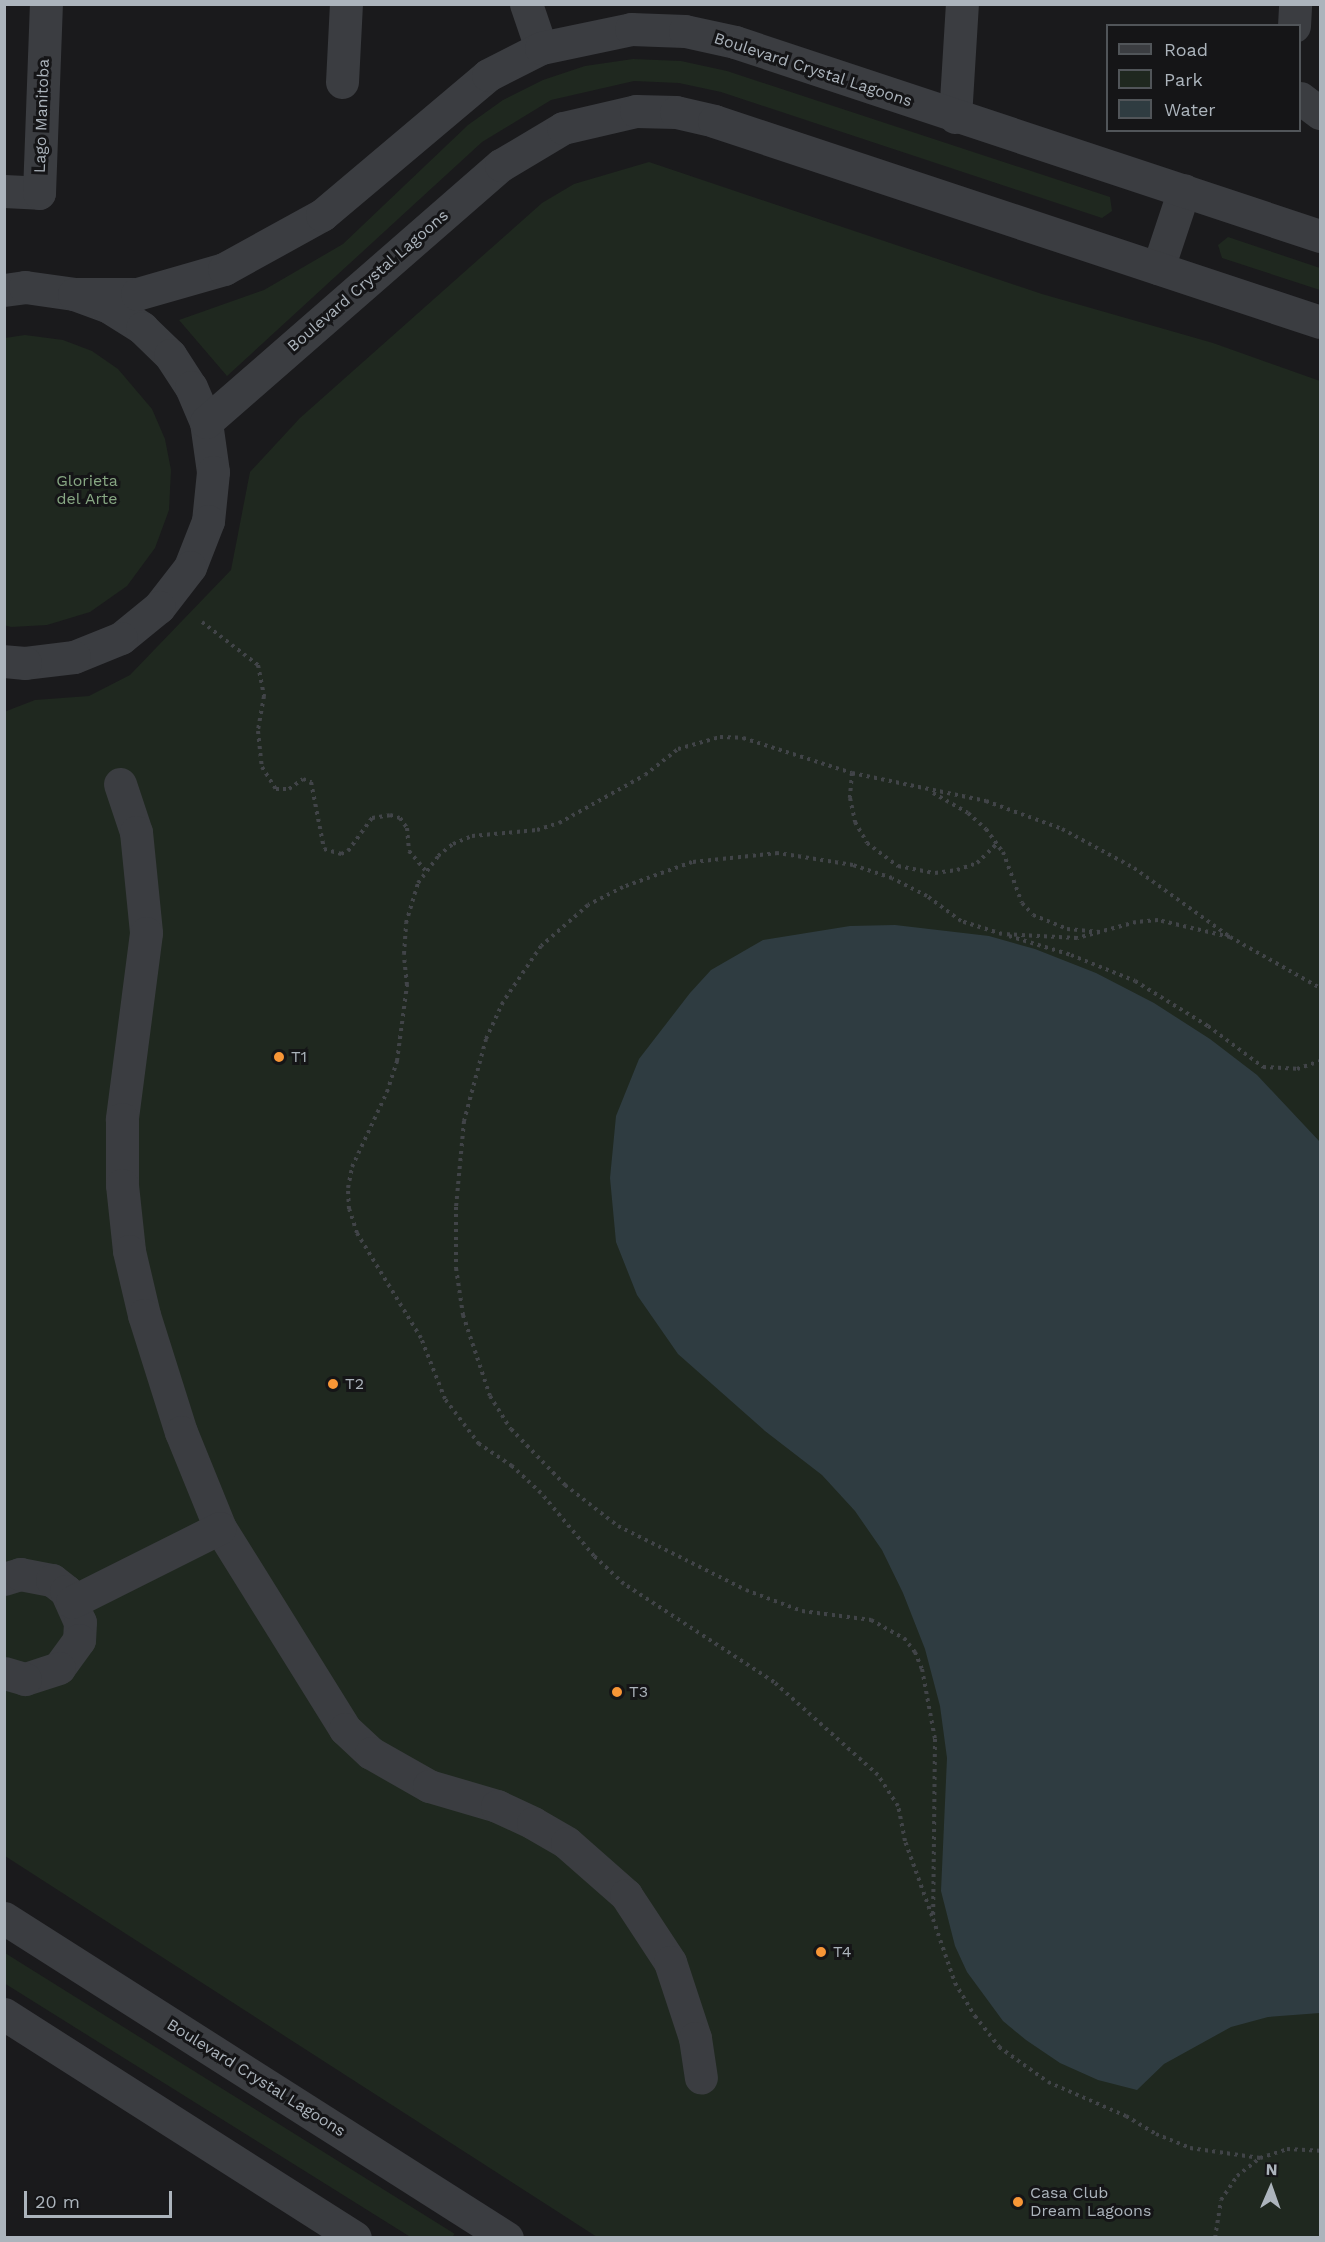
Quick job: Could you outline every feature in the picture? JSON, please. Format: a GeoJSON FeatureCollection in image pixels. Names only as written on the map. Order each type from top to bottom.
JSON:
{"type":"FeatureCollection","features":[{"type":"Feature","properties":{"kind":"street","name":"Lago Manitoba"},"geometry":{"type":"LineString","coordinates":[[4,191],[39,193],[46,4]]}},
{"type":"Feature","properties":{"kind":"street"},"geometry":{"type":"LineString","coordinates":[[342,82],[346,4]]}},
{"type":"Feature","properties":{"kind":"street"},"geometry":{"type":"LineString","coordinates":[[526,4],[541,48]]}},
{"type":"Feature","properties":{"kind":"street"},"geometry":{"type":"LineString","coordinates":[[955,117],[962,4]]}},
{"type":"Feature","properties":{"kind":"street"},"geometry":{"type":"LineString","coordinates":[[1294,24],[1295,4]]}},
{"type":"Feature","properties":{"kind":"street","name":"Boulevard Crystal Lagoons"},"geometry":{"type":"LineString","coordinates":[[74,294],[137,294],[182,284],[275,244],[322,215],[488,75],[541,48],[631,29],[685,31],[735,42],[955,117],[1320,236]]}},
{"type":"Feature","properties":{"kind":"street"},"geometry":{"type":"LineString","coordinates":[[1301,99],[1320,113]]}},
{"type":"Feature","properties":{"kind":"street","name":"Boulevard Crystal Lagoons"},"geometry":{"type":"LineString","coordinates":[[206,422],[501,165],[563,128],[597,117],[656,112],[714,121],[1320,322]]}},
{"type":"Feature","properties":{"kind":"street"},"geometry":{"type":"LineString","coordinates":[[1158,268],[1184,190]]}},
{"type":"Feature","properties":{"kind":"street"},"geometry":{"type":"LineString","coordinates":[[4,290],[25,287],[74,294],[109,307],[142,328],[163,348],[191,387],[206,422],[213,472],[208,521],[190,567],[168,596],[121,638],[74,657],[25,663],[4,661]]}},
{"type":"Feature","properties":{"kind":"street"},"geometry":{"type":"LineString","coordinates":[[120,784],[136,832],[146,933],[122,1119],[122,1185],[129,1251],[144,1315],[181,1432],[220,1528],[345,1729],[371,1753],[429,1786],[497,1806],[533,1822],[567,1843],[626,1895],[670,1962],[695,2038],[701,2078]]}},
{"type":"Feature","properties":{"kind":"street"},"geometry":{"type":"LineString","coordinates":[[72,1602],[220,1528]]}},
{"type":"Feature","properties":{"kind":"street"},"geometry":{"type":"LineString","coordinates":[[4,1579],[20,1574],[52,1580],[66,1591],[80,1622],[79,1640],[71,1655],[43,1677],[25,1679],[4,1673]]}},
{"type":"Feature","properties":{"kind":"street","name":"Boulevard Crystal Lagoons"},"geometry":{"type":"LineString","coordinates":[[4,1918],[507,2238]]}},
{"type":"Feature","properties":{"kind":"street"},"geometry":{"type":"LineString","coordinates":[[4,2014],[355,2238]]}},
{"type":"Feature","properties":{"kind":"path"},"geometry":{"type":"LineString","coordinates":[[168,596],[258,665],[264,696],[258,731],[262,766],[276,789],[290,789],[303,779],[311,782],[324,849],[340,854],[348,851],[372,818],[390,815],[400,818],[406,828],[409,851],[425,870]]}},
{"type":"Feature","properties":{"kind":"path"},"geometry":{"type":"LineString","coordinates":[[1260,2158],[1225,2155],[1182,2144],[1023,2066],[999,2047],[975,2016],[955,1983],[905,1841],[898,1806],[878,1775],[774,1682],[624,1584],[573,1533],[541,1493],[512,1466],[479,1444],[446,1399],[421,1338],[357,1233],[348,1209],[348,1188],[352,1167],[387,1092],[397,1061],[407,985],[404,954],[406,923],[425,870],[453,844],[472,836],[537,830],[559,823],[645,775],[678,749],[698,741],[743,738],[852,773],[986,801],[1099,847],[1230,937],[1320,988]]}},
{"type":"Feature","properties":{"kind":"path"},"geometry":{"type":"LineString","coordinates":[[852,773],[850,798],[855,822],[874,850],[898,866],[934,873],[957,870],[977,863],[997,844]]}},
{"type":"Feature","properties":{"kind":"path"},"geometry":{"type":"LineString","coordinates":[[926,790],[968,813],[997,844],[1014,876],[1022,903],[1033,915],[1067,929],[1107,932]]}},
{"type":"Feature","properties":{"kind":"path"},"geometry":{"type":"LineString","coordinates":[[933,1919],[935,1739],[922,1669],[915,1652],[904,1638],[871,1620],[802,1611],[773,1602],[649,1544],[591,1507],[537,1459],[490,1396],[462,1315],[458,1280],[456,1208],[464,1121],[473,1077],[503,1002],[528,963],[558,929],[588,905],[622,887],[692,862],[734,855],[816,857],[892,878],[927,896],[961,921],[1071,955],[1135,981],[1208,1026],[1263,1067],[1297,1069],[1320,1061]]}},
{"type":"Feature","properties":{"kind":"path"},"geometry":{"type":"LineString","coordinates":[[1002,934],[1052,939],[1107,932],[1136,922],[1158,920],[1230,937]]}},
{"type":"Feature","properties":{"kind":"path"},"geometry":{"type":"LineString","coordinates":[[1215,2238],[1221,2200],[1237,2176],[1260,2158],[1287,2149],[1319,2150]]}},
{"type":"Feature","properties":{"kind":"green space"},"geometry":{"type":"Polygon","coordinates":[[[633,59],[681,61],[727,71],[1110,197],[1112,211],[1102,218],[721,92],[679,83],[634,81],[551,100],[482,142],[227,376],[179,320],[264,290],[343,244],[468,125],[503,100],[543,80],[585,66],[633,59]]]}},
{"type":"Feature","properties":{"kind":"green space"},"geometry":{"type":"Polygon","coordinates":[[[649,162],[1042,294],[1213,343],[1320,381],[1320,2237],[597,2237],[5,1856],[4,712],[35,700],[89,696],[130,675],[231,570],[250,472],[300,418],[542,203],[574,184],[649,162]]]}},
{"type":"Feature","properties":{"kind":"green space"},"geometry":{"type":"Polygon","coordinates":[[[1228,237],[1320,268],[1320,290],[1222,258],[1218,245],[1228,237]]]}},
{"type":"Feature","properties":{"kind":"green space","name":"Glorieta del Arte"},"geometry":{"type":"Polygon","coordinates":[[[25,335],[63,340],[92,351],[118,369],[152,409],[165,439],[171,470],[169,510],[155,548],[127,586],[90,612],[47,625],[11,627],[4,625],[5,338],[25,335]]]}},
{"type":"Feature","properties":{"kind":"green space"},"geometry":{"type":"Polygon","coordinates":[[[5,1953],[454,2234],[452,2238],[412,2238],[4,1983],[4,1955],[5,1953]]]}},
{"type":"Feature","properties":{"kind":"water"},"geometry":{"type":"Polygon","coordinates":[[[895,925],[989,936],[1035,949],[1096,973],[1154,1003],[1210,1039],[1257,1075],[1320,1142],[1320,2013],[1268,2017],[1231,2027],[1164,2064],[1137,2090],[1098,2080],[1060,2063],[1026,2040],[1003,2021],[967,1972],[955,1946],[941,1891],[947,1758],[940,1706],[925,1649],[903,1593],[882,1550],[855,1511],[822,1475],[765,1431],[678,1354],[637,1295],[616,1242],[610,1178],[616,1116],[639,1059],[690,993],[711,970],[763,940],[850,926],[895,925]]]}},
{"type":"Feature","properties":{"kind":"place","name":"T1"},"geometry":{"type":"Point","coordinates":[279,1057]}},
{"type":"Feature","properties":{"kind":"place","name":"T2"},"geometry":{"type":"Point","coordinates":[333,1384]}},
{"type":"Feature","properties":{"kind":"place","name":"T3"},"geometry":{"type":"Point","coordinates":[617,1692]}},
{"type":"Feature","properties":{"kind":"place","name":"T4"},"geometry":{"type":"Point","coordinates":[821,1952]}},
{"type":"Feature","properties":{"kind":"place","name":"Casa Club Dream Lagoons"},"geometry":{"type":"Point","coordinates":[1018,2202]}}]}
